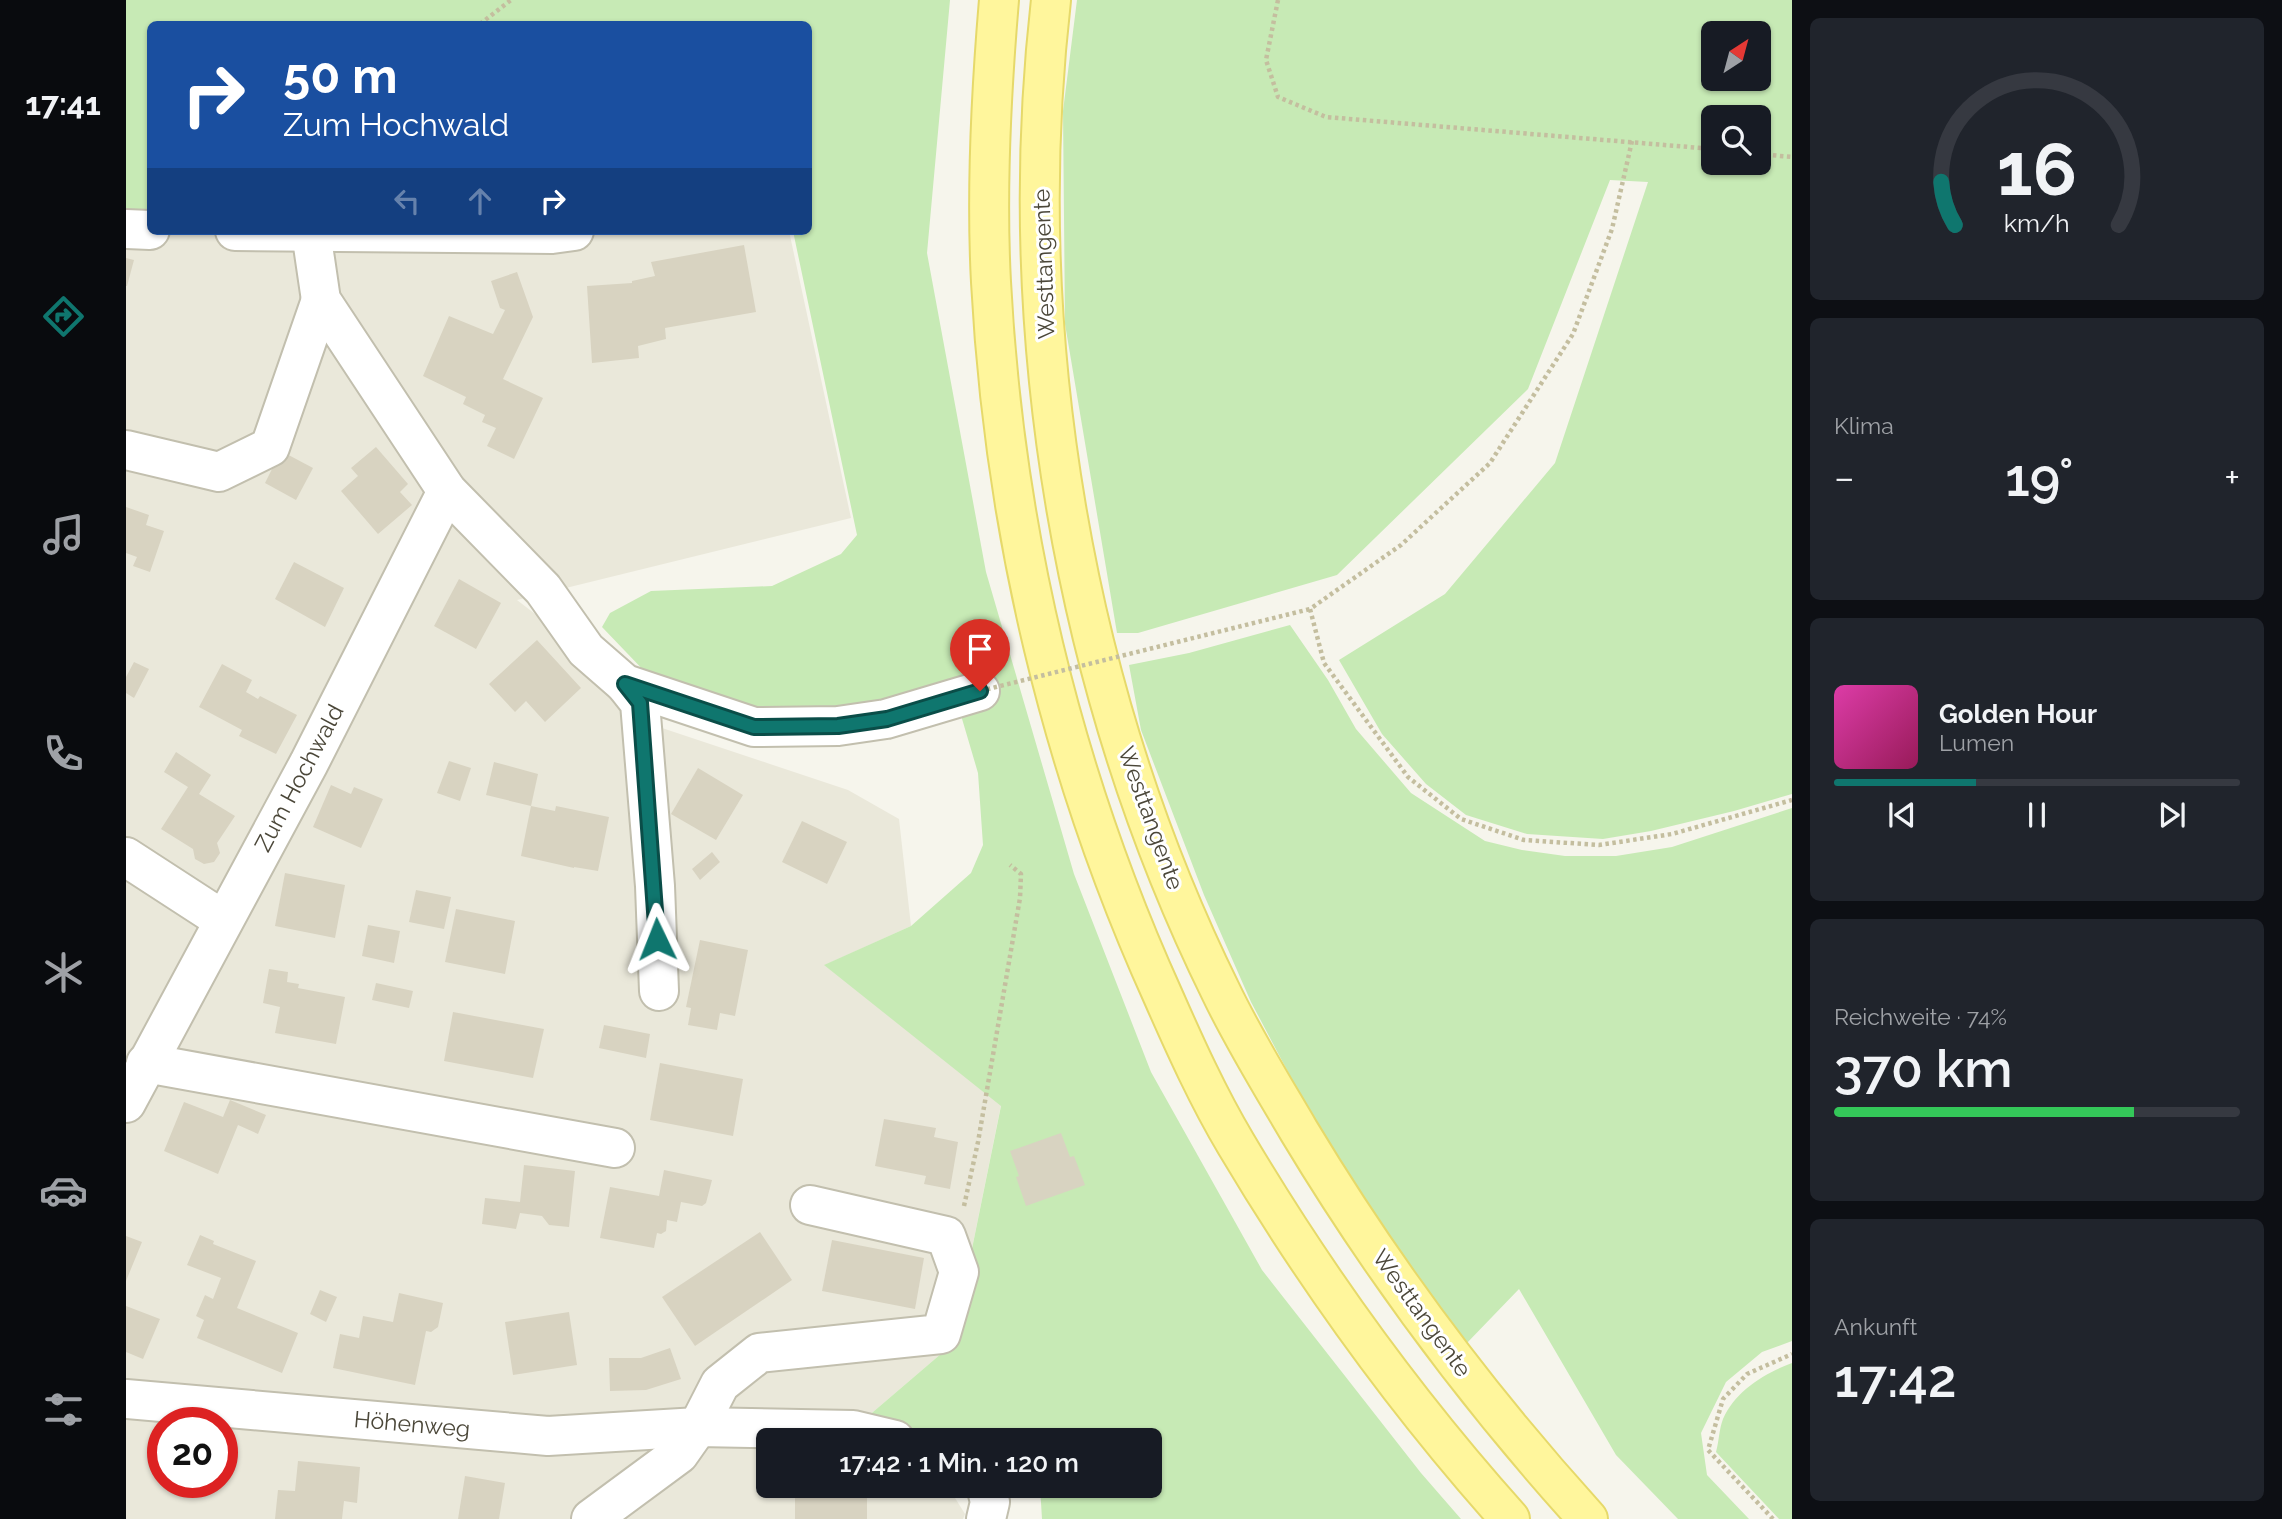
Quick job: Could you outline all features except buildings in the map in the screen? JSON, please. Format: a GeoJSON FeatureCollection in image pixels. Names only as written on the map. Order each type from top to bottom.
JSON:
{"type":"FeatureCollection","features":[{"type":"Feature","properties":{"kind":"main road"},"geometry":{"type":"LineString","coordinates":[[999,0],[989,179],[991,279],[998,380],[1010,480],[1050,676],[1110,868],[1147,961],[1188,1052],[1235,1142],[1294,1237],[1357,1329],[1424,1417],[1510,1519]]}},
{"type":"Feature","properties":{"kind":"main road","name":"Westtangente"},"geometry":{"type":"LineString","coordinates":[[1051,0],[1042,132],[1041,233],[1046,335],[1056,436],[1072,536],[1093,636],[1118,727],[1148,817],[1182,906],[1221,993],[1319,1164],[1372,1246],[1437,1336],[1489,1404],[1588,1519]]}},
{"type":"Feature","properties":{"kind":"street"},"geometry":{"type":"LineString","coordinates":[[126,229],[147,230]]}},
{"type":"Feature","properties":{"kind":"street"},"geometry":{"type":"LineString","coordinates":[[311,235],[321,300],[446,491],[543,589],[586,650],[625,684],[640,703],[655,887],[659,991]]}},
{"type":"Feature","properties":{"kind":"street"},"geometry":{"type":"LineString","coordinates":[[126,450],[219,472],[270,447],[321,300]]}},
{"type":"Feature","properties":{"kind":"street","name":"Zum Hochwald"},"geometry":{"type":"LineString","coordinates":[[126,1103],[309,763],[446,491]]}},
{"type":"Feature","properties":{"kind":"street"},"geometry":{"type":"LineString","coordinates":[[625,684],[754,727],[838,726],[887,719],[980,691]]}},
{"type":"Feature","properties":{"kind":"street"},"geometry":{"type":"LineString","coordinates":[[126,857],[223,920]]}},
{"type":"Feature","properties":{"kind":"street"},"geometry":{"type":"LineString","coordinates":[[146,1063],[615,1148]]}},
{"type":"Feature","properties":{"kind":"street"},"geometry":{"type":"LineString","coordinates":[[592,1519],[679,1454],[698,1427],[720,1384],[759,1353],[941,1334],[959,1272],[946,1236],[810,1205]]}},
{"type":"Feature","properties":{"kind":"street","name":"Höhenweg"},"geometry":{"type":"LineString","coordinates":[[126,1399],[548,1436],[698,1427],[756,1428]]}},
{"type":"Feature","properties":{"kind":"street"},"geometry":{"type":"LineString","coordinates":[[986,1519],[989,1498]]}},
{"type":"Feature","properties":{"kind":"path"},"geometry":{"type":"LineString","coordinates":[[484,21],[512,0]]}},
{"type":"Feature","properties":{"kind":"path"},"geometry":{"type":"LineString","coordinates":[[1278,0],[1266,60],[1278,97],[1326,117],[1701,148]]}},
{"type":"Feature","properties":{"kind":"path"},"geometry":{"type":"LineString","coordinates":[[980,691],[1310,609],[1401,545],[1490,463],[1573,334],[1612,229],[1632,141]]}},
{"type":"Feature","properties":{"kind":"path"},"geometry":{"type":"LineString","coordinates":[[1771,155],[1792,157]]}},
{"type":"Feature","properties":{"kind":"path"},"geometry":{"type":"LineString","coordinates":[[1310,609],[1324,663],[1408,777],[1461,819],[1524,840],[1599,845],[1672,834],[1792,800]]}},
{"type":"Feature","properties":{"kind":"path"},"geometry":{"type":"LineString","coordinates":[[953,1255],[978,1142],[1020,898],[1021,874],[1010,865]]}},
{"type":"Feature","properties":{"kind":"path"},"geometry":{"type":"LineString","coordinates":[[1773,1519],[1708,1450],[1723,1399],[1747,1374],[1792,1354]]}},
{"type":"Feature","properties":{"kind":"shaded area"},"geometry":{"type":"Polygon","coordinates":[[[126,229],[147,231],[147,235],[790,235],[851,518],[517,600],[583,651],[608,696],[641,721],[848,790],[899,819],[911,926],[825,965],[1001,1105],[963,1293],[942,1353],[866,1418],[821,1428],[756,1428],[756,1498],[955,1498],[965,1514],[963,1519],[126,1519],[126,229]]]}},
{"type":"Feature","properties":{"kind":"green space"},"geometry":{"type":"Polygon","coordinates":[[[126,0],[950,0],[927,253],[986,572],[1074,874],[1151,1072],[1262,1270],[1421,1473],[1461,1519],[1042,1519],[1041,1498],[1162,1498],[1162,1428],[909,1428],[866,1418],[942,1353],[963,1293],[1001,1106],[824,965],[911,926],[971,873],[983,845],[978,773],[955,695],[772,727],[649,676],[602,627],[610,613],[651,591],[772,586],[841,554],[857,535],[794,235],[812,235],[812,21],[147,21],[147,224],[126,223],[126,0]]]}},
{"type":"Feature","properties":{"kind":"green space"},"geometry":{"type":"Polygon","coordinates":[[[1077,0],[1792,0],[1792,794],[1651,831],[1603,839],[1527,834],[1466,815],[1426,784],[1382,734],[1339,660],[1445,594],[1555,463],[1648,182],[1610,180],[1528,389],[1337,575],[1138,633],[1117,633],[1065,324],[1063,111],[1077,0]]]}},
{"type":"Feature","properties":{"kind":"green space"},"geometry":{"type":"Polygon","coordinates":[[[1290,625],[1328,680],[1356,729],[1411,793],[1485,841],[1565,856],[1616,856],[1672,847],[1792,808],[1792,1341],[1762,1352],[1726,1382],[1701,1433],[1707,1475],[1749,1519],[1678,1519],[1616,1455],[1519,1289],[1465,1345],[1382,1231],[1314,1121],[1251,1002],[1204,895],[1141,730],[1129,665],[1189,653],[1290,625]]]}},
{"type":"Feature","properties":{"kind":"green space"},"geometry":{"type":"Polygon","coordinates":[[[1792,1363],[1792,1519],[1779,1519],[1716,1452],[1723,1419],[1735,1400],[1761,1378],[1792,1363]]]}},
{"type":"Feature","properties":{"kind":"route"},"geometry":{"type":"LineString","coordinates":[[657,939],[640,703],[625,684],[754,727],[838,726],[887,719],[980,691]]}}]}
